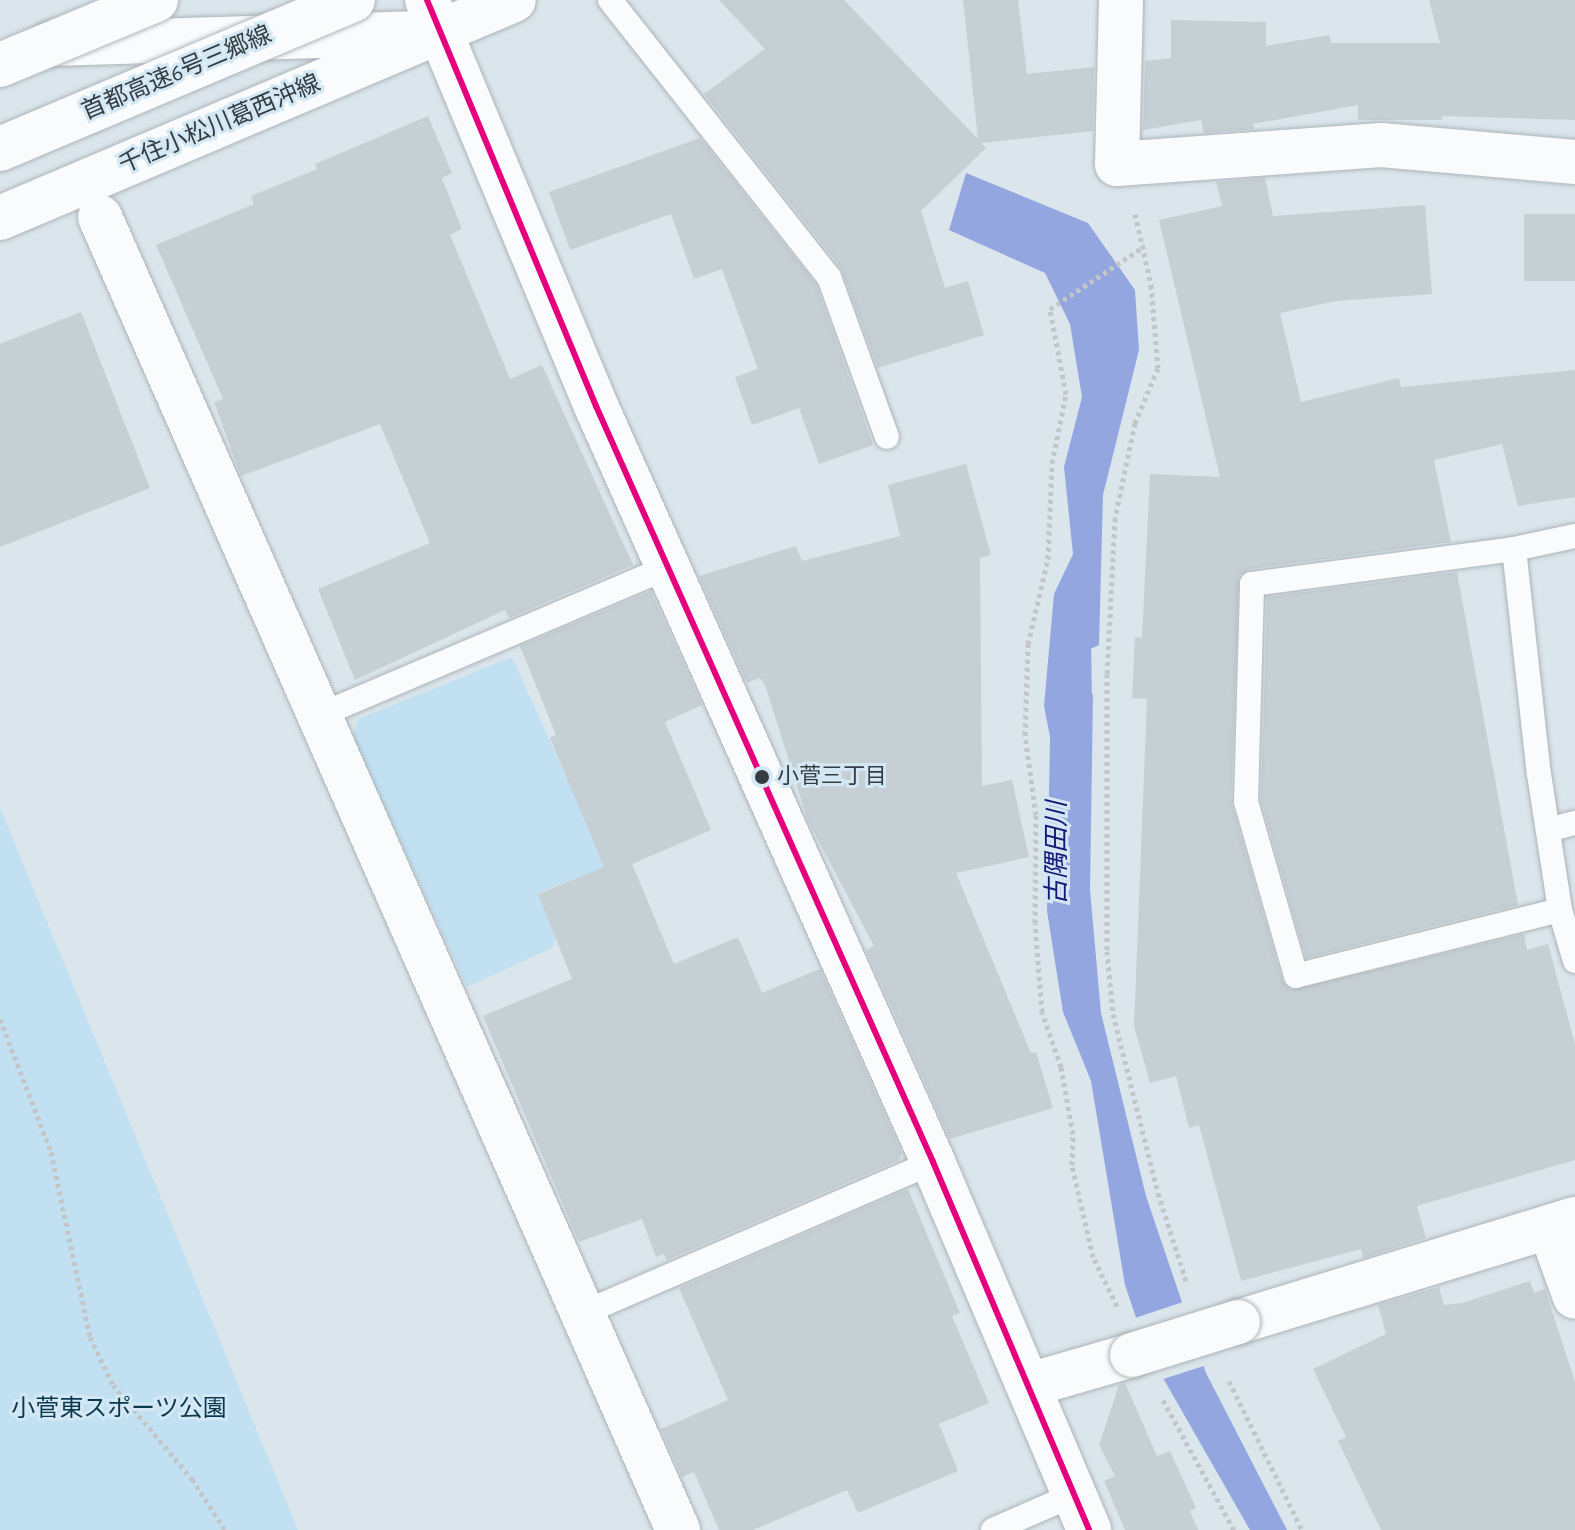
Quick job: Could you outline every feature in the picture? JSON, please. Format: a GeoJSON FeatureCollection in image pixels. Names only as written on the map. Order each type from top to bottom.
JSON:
{"type":"FeatureCollection","features":[{"type":"Feature","properties":{"kind":"main road"},"geometry":{"type":"LineString","coordinates":[[0,65],[156,0]]}},
{"type":"Feature","properties":{"kind":"main road","name":"首都高速6号三郷線"},"geometry":{"type":"LineString","coordinates":[[0,149],[353,0]]}},
{"type":"Feature","properties":{"kind":"main road","name":"千住小松川葛西沖線"},"geometry":{"type":"LineString","coordinates":[[0,46],[434,16],[514,0]]}},
{"type":"Feature","properties":{"kind":"main road"},"geometry":{"type":"LineString","coordinates":[[1121,0],[1117,164],[1381,145],[1575,162]]}},
{"type":"Feature","properties":{"kind":"main road"},"geometry":{"type":"LineString","coordinates":[[434,16],[668,567],[933,1162],[1081,1512]]}},
{"type":"Feature","properties":{"kind":"main road","name":"千住小松川葛西沖線"},"geometry":{"type":"LineString","coordinates":[[0,218],[434,16]]}},
{"type":"Feature","properties":{"kind":"main road"},"geometry":{"type":"LineString","coordinates":[[100,217],[678,1530]]}},
{"type":"Feature","properties":{"kind":"main road"},"geometry":{"type":"LineString","coordinates":[[1029,1385],[1563,1223],[1575,1297]]}},
{"type":"Feature","properties":{"kind":"lane"},"geometry":{"type":"LineString","coordinates":[[610,0],[829,277],[887,437]]}},
{"type":"Feature","properties":{"kind":"lane"},"geometry":{"type":"LineString","coordinates":[[1560,910],[1296,976],[1246,802],[1252,584],[1514,549],[1575,536]]}},
{"type":"Feature","properties":{"kind":"lane"},"geometry":{"type":"LineString","coordinates":[[1514,549],[1548,830],[1560,910],[1575,961]]}},
{"type":"Feature","properties":{"kind":"lane"},"geometry":{"type":"LineString","coordinates":[[320,715],[668,567]]}},
{"type":"Feature","properties":{"kind":"lane"},"geometry":{"type":"LineString","coordinates":[[1548,830],[1575,823]]}},
{"type":"Feature","properties":{"kind":"lane"},"geometry":{"type":"LineString","coordinates":[[583,1313],[933,1162]]}},
{"type":"Feature","properties":{"kind":"lane"},"geometry":{"type":"LineString","coordinates":[[993,1530],[1081,1512]]}},
{"type":"Feature","properties":{"kind":"path"},"geometry":{"type":"LineString","coordinates":[[1117,164],[1145,246],[1158,368],[1135,423],[1115,518],[1106,705],[1107,951],[1113,1014],[1158,1193],[1222,1327],[1302,1530]]}},
{"type":"Feature","properties":{"kind":"path"},"geometry":{"type":"LineString","coordinates":[[1145,246],[1050,309],[1066,394],[1052,463],[1048,559],[1028,644],[1025,735],[1035,799],[1035,923],[1042,1012],[1061,1067],[1073,1134],[1072,1165],[1093,1257],[1120,1312],[1132,1355],[1163,1399],[1234,1530]]}},
{"type":"Feature","properties":{"kind":"path"},"geometry":{"type":"LineString","coordinates":[[0,1019],[51,1152],[90,1337],[113,1385],[192,1479],[225,1530]]}},
{"type":"Feature","properties":{"kind":"green space"},"geometry":{"type":"Polygon","coordinates":[[[512,657],[572,790],[632,863],[634,875],[583,896],[575,879],[538,893],[556,939],[552,948],[467,987],[353,737],[358,719],[512,657]]]}},
{"type":"Feature","properties":{"kind":"green space","name":"小菅東スポーツ公園"},"geometry":{"type":"Polygon","coordinates":[[[0,808],[298,1530],[0,1530],[0,808]]]}},
{"type":"Feature","properties":{"kind":"water"},"geometry":{"type":"Polygon","coordinates":[[[966,173],[1088,223],[1135,290],[1139,350],[1103,495],[1099,645],[1082,653],[1083,683],[1093,695],[1090,890],[1101,1013],[1146,1196],[1206,1373],[1287,1530],[1250,1530],[1147,1350],[1125,1285],[1091,1081],[1063,1012],[1047,911],[1050,737],[1044,706],[1054,594],[1073,554],[1064,467],[1082,397],[1070,324],[1045,273],[949,230],[966,173]]]}},
{"type":"Feature","properties":{"kind":"pier"},"geometry":{"type":"Polygon","coordinates":[[[1186,1301],[1207,1365],[1160,1380],[1132,1319],[1186,1301]]]}},
{"type":"Feature","properties":{"kind":"building"},"geometry":{"type":"Polygon","coordinates":[[[719,0],[844,0],[978,139],[963,0],[1018,0],[1027,74],[1094,67],[1093,131],[982,143],[986,148],[921,211],[945,288],[968,281],[984,335],[878,368],[841,268],[704,94],[765,49],[719,0]]]}},
{"type":"Feature","properties":{"kind":"building"},"geometry":{"type":"Polygon","coordinates":[[[1429,0],[1575,0],[1575,120],[1442,116],[1442,120],[1358,120],[1358,105],[1253,124],[1254,129],[1204,133],[1201,120],[1143,130],[1145,61],[1171,58],[1171,20],[1266,22],[1266,46],[1329,35],[1331,43],[1440,43],[1429,0]]]}},
{"type":"Feature","properties":{"kind":"building"},"geometry":{"type":"Polygon","coordinates":[[[428,116],[452,173],[442,178],[462,229],[450,235],[510,379],[542,365],[633,565],[509,618],[505,610],[355,680],[318,589],[430,543],[380,424],[241,476],[214,402],[223,399],[156,245],[254,204],[251,196],[317,169],[315,164],[428,116]]]}},
{"type":"Feature","properties":{"kind":"building"},"geometry":{"type":"Polygon","coordinates":[[[700,138],[816,284],[873,445],[819,464],[799,408],[752,425],[735,377],[758,369],[722,269],[694,279],[671,214],[570,250],[549,192],[700,138]]]}},
{"type":"Feature","properties":{"kind":"building"},"geometry":{"type":"Polygon","coordinates":[[[1265,178],[1273,216],[1425,205],[1432,294],[1337,301],[1280,313],[1301,402],[1399,378],[1401,387],[1575,370],[1575,497],[1518,506],[1502,444],[1434,460],[1451,542],[1250,569],[1239,576],[1231,802],[1282,980],[1291,990],[1524,934],[1527,950],[1548,944],[1575,1044],[1575,1160],[1417,1206],[1426,1238],[1363,1258],[1361,1249],[1241,1281],[1199,1125],[1189,1128],[1176,1076],[1150,1083],[1134,1026],[1147,699],[1132,698],[1135,637],[1142,638],[1150,474],[1220,477],[1159,220],[1222,206],[1216,182],[1265,178]]]}},
{"type":"Feature","properties":{"kind":"building"},"geometry":{"type":"Polygon","coordinates":[[[1524,214],[1575,214],[1575,281],[1524,281],[1524,214]]]}},
{"type":"Feature","properties":{"kind":"building"},"geometry":{"type":"Polygon","coordinates":[[[81,312],[150,488],[0,547],[0,344],[81,312]]]}},
{"type":"Feature","properties":{"kind":"building"},"geometry":{"type":"Polygon","coordinates":[[[966,464],[991,555],[980,558],[982,786],[1012,780],[1029,857],[956,873],[1031,1053],[1036,1052],[1053,1108],[950,1139],[866,950],[874,946],[808,821],[765,685],[760,678],[747,683],[699,576],[796,546],[802,561],[900,536],[888,485],[966,464]]]}},
{"type":"Feature","properties":{"kind":"building"},"geometry":{"type":"Polygon","coordinates":[[[1457,572],[1518,905],[1306,958],[1261,800],[1267,597],[1457,572]]]}},
{"type":"Feature","properties":{"kind":"building"},"geometry":{"type":"Polygon","coordinates":[[[651,591],[702,705],[665,722],[711,830],[632,864],[674,964],[738,937],[762,993],[820,969],[902,1153],[899,1160],[667,1260],[664,1254],[656,1257],[642,1219],[579,1242],[483,1016],[572,979],[538,894],[604,867],[550,738],[556,735],[520,646],[651,591]]]}},
{"type":"Feature","properties":{"kind":"building"},"geometry":{"type":"Polygon","coordinates":[[[908,1189],[960,1313],[952,1316],[989,1403],[939,1424],[958,1471],[858,1513],[847,1490],[753,1530],[719,1530],[694,1472],[682,1477],[661,1429],[728,1400],[679,1288],[908,1189]]]}},
{"type":"Feature","properties":{"kind":"building"},"geometry":{"type":"Polygon","coordinates":[[[1530,1281],[1534,1293],[1545,1289],[1575,1382],[1575,1530],[1381,1530],[1338,1441],[1346,1437],[1313,1369],[1386,1334],[1378,1305],[1439,1287],[1444,1305],[1462,1303],[1530,1281]]]}},
{"type":"Feature","properties":{"kind":"building"},"geometry":{"type":"Polygon","coordinates":[[[1125,1383],[1157,1456],[1170,1451],[1196,1508],[1190,1511],[1198,1530],[1125,1530],[1104,1481],[1115,1476],[1099,1445],[1119,1385],[1125,1383]]]}},
{"type":"Feature","properties":{"kind":"waterway","name":"古隅田川"},"geometry":{"type":"LineString","coordinates":[[1082,635],[1083,705]]}},
{"type":"Feature","properties":{"kind":"transit line"},"geometry":{"type":"LineString","coordinates":[[427,0],[596,406],[933,1162],[1089,1530]]}},
{"type":"Feature","properties":{"kind":"place","name":"小菅三丁目"},"geometry":{"type":"Point","coordinates":[762,777]}}]}
